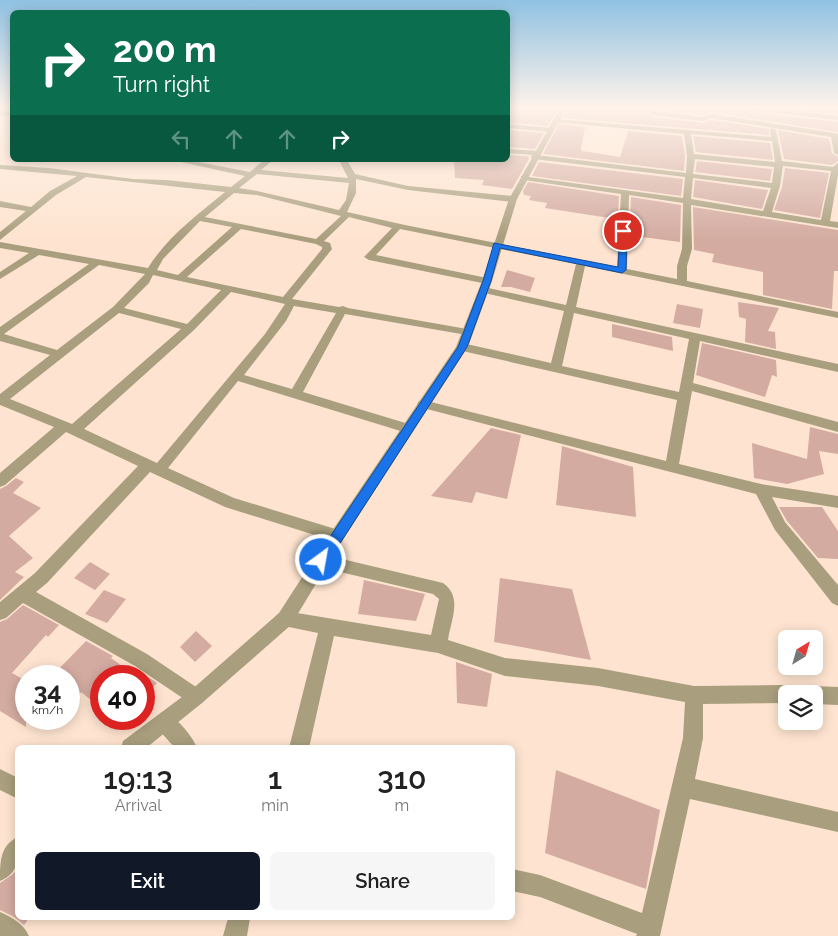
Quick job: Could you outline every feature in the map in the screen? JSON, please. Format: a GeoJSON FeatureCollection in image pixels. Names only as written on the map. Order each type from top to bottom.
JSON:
{"type":"FeatureCollection","features":[{"type":"Feature","properties":{"kind":"street"},"geometry":{"type":"LineString","coordinates":[[517,152],[776,186]]}},
{"type":"Feature","properties":{"kind":"street"},"geometry":{"type":"LineString","coordinates":[[134,745],[165,722],[285,619],[321,560],[462,347],[485,285],[513,199],[538,152]]}},
{"type":"Feature","properties":{"kind":"street"},"geometry":{"type":"LineString","coordinates":[[682,282],[682,266],[687,250],[687,201],[690,152]]}},
{"type":"Feature","properties":{"kind":"street"},"geometry":{"type":"LineString","coordinates":[[767,213],[776,186],[780,164],[778,152]]}},
{"type":"Feature","properties":{"kind":"street"},"geometry":{"type":"LineString","coordinates":[[691,156],[837,168],[825,223]]}},
{"type":"Feature","properties":{"kind":"street"},"geometry":{"type":"LineString","coordinates":[[49,170],[59,162]]}},
{"type":"Feature","properties":{"kind":"street"},"geometry":{"type":"LineString","coordinates":[[167,182],[200,162],[255,173],[352,179],[408,188],[513,199]]}},
{"type":"Feature","properties":{"kind":"street"},"geometry":{"type":"LineString","coordinates":[[267,162],[187,227],[159,258],[152,272],[137,291],[117,309],[0,400],[69,429],[230,503],[337,536]]}},
{"type":"Feature","properties":{"kind":"street"},"geometry":{"type":"LineString","coordinates":[[318,242],[345,213],[351,202],[352,179],[349,167],[345,162]]}},
{"type":"Feature","properties":{"kind":"street"},"geometry":{"type":"LineString","coordinates":[[0,167],[49,170],[133,181],[167,182],[235,189],[290,199],[398,226],[838,315]]}},
{"type":"Feature","properties":{"kind":"street"},"geometry":{"type":"LineString","coordinates":[[0,237],[54,193],[84,174]]}},
{"type":"Feature","properties":{"kind":"street"},"geometry":{"type":"LineString","coordinates":[[524,178],[838,225]]}},
{"type":"Feature","properties":{"kind":"street"},"geometry":{"type":"LineString","coordinates":[[622,270],[625,192]]}},
{"type":"Feature","properties":{"kind":"street"},"geometry":{"type":"LineString","coordinates":[[0,204],[32,210]]}},
{"type":"Feature","properties":{"kind":"street"},"geometry":{"type":"LineString","coordinates":[[0,612],[23,594],[66,553],[94,520],[153,468],[235,376],[282,319],[288,301],[327,249],[327,245],[318,242],[198,218]]}},
{"type":"Feature","properties":{"kind":"street"},"geometry":{"type":"LineString","coordinates":[[181,277],[240,226]]}},
{"type":"Feature","properties":{"kind":"street"},"geometry":{"type":"LineString","coordinates":[[398,226],[368,257],[570,308],[838,368]]}},
{"type":"Feature","properties":{"kind":"street"},"geometry":{"type":"LineString","coordinates":[[0,245],[181,277],[288,301],[343,309],[467,332]]}},
{"type":"Feature","properties":{"kind":"street"},"geometry":{"type":"LineString","coordinates":[[0,276],[36,252]]}},
{"type":"Feature","properties":{"kind":"street"},"geometry":{"type":"LineString","coordinates":[[0,332],[97,262]]}},
{"type":"Feature","properties":{"kind":"street"},"geometry":{"type":"LineString","coordinates":[[556,368],[581,262]]}},
{"type":"Feature","properties":{"kind":"street"},"geometry":{"type":"LineString","coordinates":[[0,481],[125,388],[190,328],[229,288]]}},
{"type":"Feature","properties":{"kind":"street"},"geometry":{"type":"LineString","coordinates":[[117,309],[190,328]]}},
{"type":"Feature","properties":{"kind":"street"},"geometry":{"type":"LineString","coordinates":[[295,394],[343,309]]}},
{"type":"Feature","properties":{"kind":"street"},"geometry":{"type":"LineString","coordinates":[[672,467],[694,336]]}},
{"type":"Feature","properties":{"kind":"street"},"geometry":{"type":"LineString","coordinates":[[0,337],[60,354]]}},
{"type":"Feature","properties":{"kind":"street"},"geometry":{"type":"LineString","coordinates":[[462,347],[556,368],[685,391],[838,427]]}},
{"type":"Feature","properties":{"kind":"street"},"geometry":{"type":"LineString","coordinates":[[235,376],[407,428]]}},
{"type":"Feature","properties":{"kind":"street"},"geometry":{"type":"LineString","coordinates":[[423,404],[761,490],[838,502]]}},
{"type":"Feature","properties":{"kind":"street"},"geometry":{"type":"LineString","coordinates":[[761,490],[780,526],[816,568],[838,598]]}},
{"type":"Feature","properties":{"kind":"street"},"geometry":{"type":"LineString","coordinates":[[321,560],[437,588],[444,593],[447,598],[438,645]]}},
{"type":"Feature","properties":{"kind":"street"},"geometry":{"type":"LineString","coordinates":[[23,594],[141,660],[196,696]]}},
{"type":"Feature","properties":{"kind":"street"},"geometry":{"type":"LineString","coordinates":[[285,619],[438,645],[505,666],[598,676],[694,695],[778,694]]}},
{"type":"Feature","properties":{"kind":"street"},"geometry":{"type":"LineString","coordinates":[[300,745],[328,627]]}},
{"type":"Feature","properties":{"kind":"street"},"geometry":{"type":"LineString","coordinates":[[515,881],[540,886],[648,931],[664,872],[693,738],[694,695]]}},
{"type":"Feature","properties":{"kind":"street"},"geometry":{"type":"LineString","coordinates":[[823,695],[838,696]]}},
{"type":"Feature","properties":{"kind":"street"},"geometry":{"type":"LineString","coordinates":[[165,722],[185,745]]}},
{"type":"Feature","properties":{"kind":"street"},"geometry":{"type":"LineString","coordinates":[[0,779],[15,787]]}},
{"type":"Feature","properties":{"kind":"street"},"geometry":{"type":"LineString","coordinates":[[683,787],[838,822]]}},
{"type":"Feature","properties":{"kind":"street"},"geometry":{"type":"LineString","coordinates":[[0,870],[15,851]]}},
{"type":"Feature","properties":{"kind":"street"},"geometry":{"type":"LineString","coordinates":[[235,936],[239,920]]}},
{"type":"Feature","properties":{"kind":"street"},"geometry":{"type":"LineString","coordinates":[[0,923],[17,936]]}},
{"type":"Feature","properties":{"kind":"building"},"geometry":{"type":"Polygon","coordinates":[[[544,152],[586,152],[620,157],[622,152],[684,152],[684,171],[543,154],[544,152]]]}},
{"type":"Feature","properties":{"kind":"building"},"geometry":{"type":"Polygon","coordinates":[[[696,152],[772,152],[773,160],[696,152]]]}},
{"type":"Feature","properties":{"kind":"building"},"geometry":{"type":"Polygon","coordinates":[[[782,152],[832,152],[838,157],[838,161],[832,165],[784,159],[782,152]]]}},
{"type":"Feature","properties":{"kind":"building"},"geometry":{"type":"Polygon","coordinates":[[[510,155],[528,156],[529,159],[512,189],[482,185],[484,180],[455,178],[454,162],[510,162],[510,155]]]}},
{"type":"Feature","properties":{"kind":"building"},"geometry":{"type":"Polygon","coordinates":[[[697,161],[772,169],[770,181],[695,172],[697,161]]]}},
{"type":"Feature","properties":{"kind":"building"},"geometry":{"type":"Polygon","coordinates":[[[539,162],[683,179],[681,196],[532,176],[539,162]]]}},
{"type":"Feature","properties":{"kind":"building"},"geometry":{"type":"Polygon","coordinates":[[[785,168],[829,173],[820,218],[774,210],[782,187],[785,168]]]}},
{"type":"Feature","properties":{"kind":"building"},"geometry":{"type":"Polygon","coordinates":[[[695,180],[768,190],[762,209],[693,197],[695,180]]]}},
{"type":"Feature","properties":{"kind":"building"},"geometry":{"type":"Polygon","coordinates":[[[528,182],[619,196],[618,218],[545,208],[547,203],[529,200],[531,196],[524,195],[523,191],[528,182]]]}},
{"type":"Feature","properties":{"kind":"building"},"geometry":{"type":"Polygon","coordinates":[[[631,197],[681,205],[680,242],[642,237],[642,220],[630,219],[631,197]]]}},
{"type":"Feature","properties":{"kind":"building"},"geometry":{"type":"Polygon","coordinates":[[[693,207],[838,230],[838,271],[834,271],[832,309],[763,295],[763,272],[712,262],[714,254],[694,250],[693,207]]]}},
{"type":"Feature","properties":{"kind":"building"},"geometry":{"type":"Polygon","coordinates":[[[507,270],[535,278],[530,292],[511,287],[501,287],[507,270]]]}},
{"type":"Feature","properties":{"kind":"building"},"geometry":{"type":"Polygon","coordinates":[[[738,302],[779,308],[768,331],[775,332],[776,349],[745,342],[746,319],[739,317],[738,302]]]}},
{"type":"Feature","properties":{"kind":"building"},"geometry":{"type":"Polygon","coordinates":[[[677,304],[703,309],[700,328],[673,323],[677,304]]]}},
{"type":"Feature","properties":{"kind":"building"},"geometry":{"type":"Polygon","coordinates":[[[612,324],[672,337],[673,351],[612,337],[612,324]]]}},
{"type":"Feature","properties":{"kind":"building"},"geometry":{"type":"Polygon","coordinates":[[[702,343],[776,360],[777,377],[772,375],[765,397],[696,375],[702,343]]]}},
{"type":"Feature","properties":{"kind":"building"},"geometry":{"type":"Polygon","coordinates":[[[810,427],[838,434],[838,454],[819,451],[824,474],[787,484],[754,478],[752,443],[807,459],[810,427]]]}},
{"type":"Feature","properties":{"kind":"building"},"geometry":{"type":"Polygon","coordinates":[[[491,428],[521,435],[507,499],[476,492],[472,503],[431,496],[491,428]]]}},
{"type":"Feature","properties":{"kind":"building"},"geometry":{"type":"Polygon","coordinates":[[[562,446],[633,467],[636,517],[556,505],[562,446]]]}},
{"type":"Feature","properties":{"kind":"building"},"geometry":{"type":"Polygon","coordinates":[[[16,478],[24,482],[13,493],[41,508],[9,536],[33,558],[15,572],[24,577],[0,600],[0,489],[16,478]]]}},
{"type":"Feature","properties":{"kind":"building"},"geometry":{"type":"Polygon","coordinates":[[[779,507],[822,507],[838,531],[838,559],[818,558],[787,521],[779,507]]]}},
{"type":"Feature","properties":{"kind":"building"},"geometry":{"type":"Polygon","coordinates":[[[90,562],[110,574],[95,590],[74,578],[90,562]]]}},
{"type":"Feature","properties":{"kind":"building"},"geometry":{"type":"Polygon","coordinates":[[[500,578],[572,589],[591,660],[494,642],[500,578]]]}},
{"type":"Feature","properties":{"kind":"building"},"geometry":{"type":"Polygon","coordinates":[[[364,580],[425,594],[416,621],[358,614],[364,580]]]}},
{"type":"Feature","properties":{"kind":"building"},"geometry":{"type":"Polygon","coordinates":[[[104,590],[126,599],[107,623],[85,614],[104,590]]]}},
{"type":"Feature","properties":{"kind":"building"},"geometry":{"type":"Polygon","coordinates":[[[23,605],[59,625],[48,637],[46,635],[19,665],[15,665],[15,670],[12,673],[15,675],[15,720],[0,711],[0,622],[7,619],[23,605]]]}},
{"type":"Feature","properties":{"kind":"building"},"geometry":{"type":"Polygon","coordinates":[[[196,631],[212,646],[195,662],[180,647],[196,631]]]}},
{"type":"Feature","properties":{"kind":"building"},"geometry":{"type":"Polygon","coordinates":[[[86,641],[113,656],[111,658],[121,665],[90,665],[90,699],[81,692],[80,693],[80,665],[63,665],[86,641]]]}},
{"type":"Feature","properties":{"kind":"building"},"geometry":{"type":"Polygon","coordinates":[[[456,662],[492,674],[487,707],[457,703],[456,662]]]}},
{"type":"Feature","properties":{"kind":"building"},"geometry":{"type":"Polygon","coordinates":[[[556,770],[660,810],[646,889],[545,853],[556,770]]]}},
{"type":"Feature","properties":{"kind":"building"},"geometry":{"type":"Polygon","coordinates":[[[15,871],[15,918],[0,910],[0,883],[15,871]]]}},
{"type":"Feature","properties":{"kind":"building"},"geometry":{"type":"Polygon","coordinates":[[[18,920],[28,920],[24,925],[18,920]]]}},
{"type":"Feature","properties":{"kind":"route"},"geometry":{"type":"LineString","coordinates":[[321,560],[462,347],[487,281],[497,245],[622,270],[623,231]]}}]}
